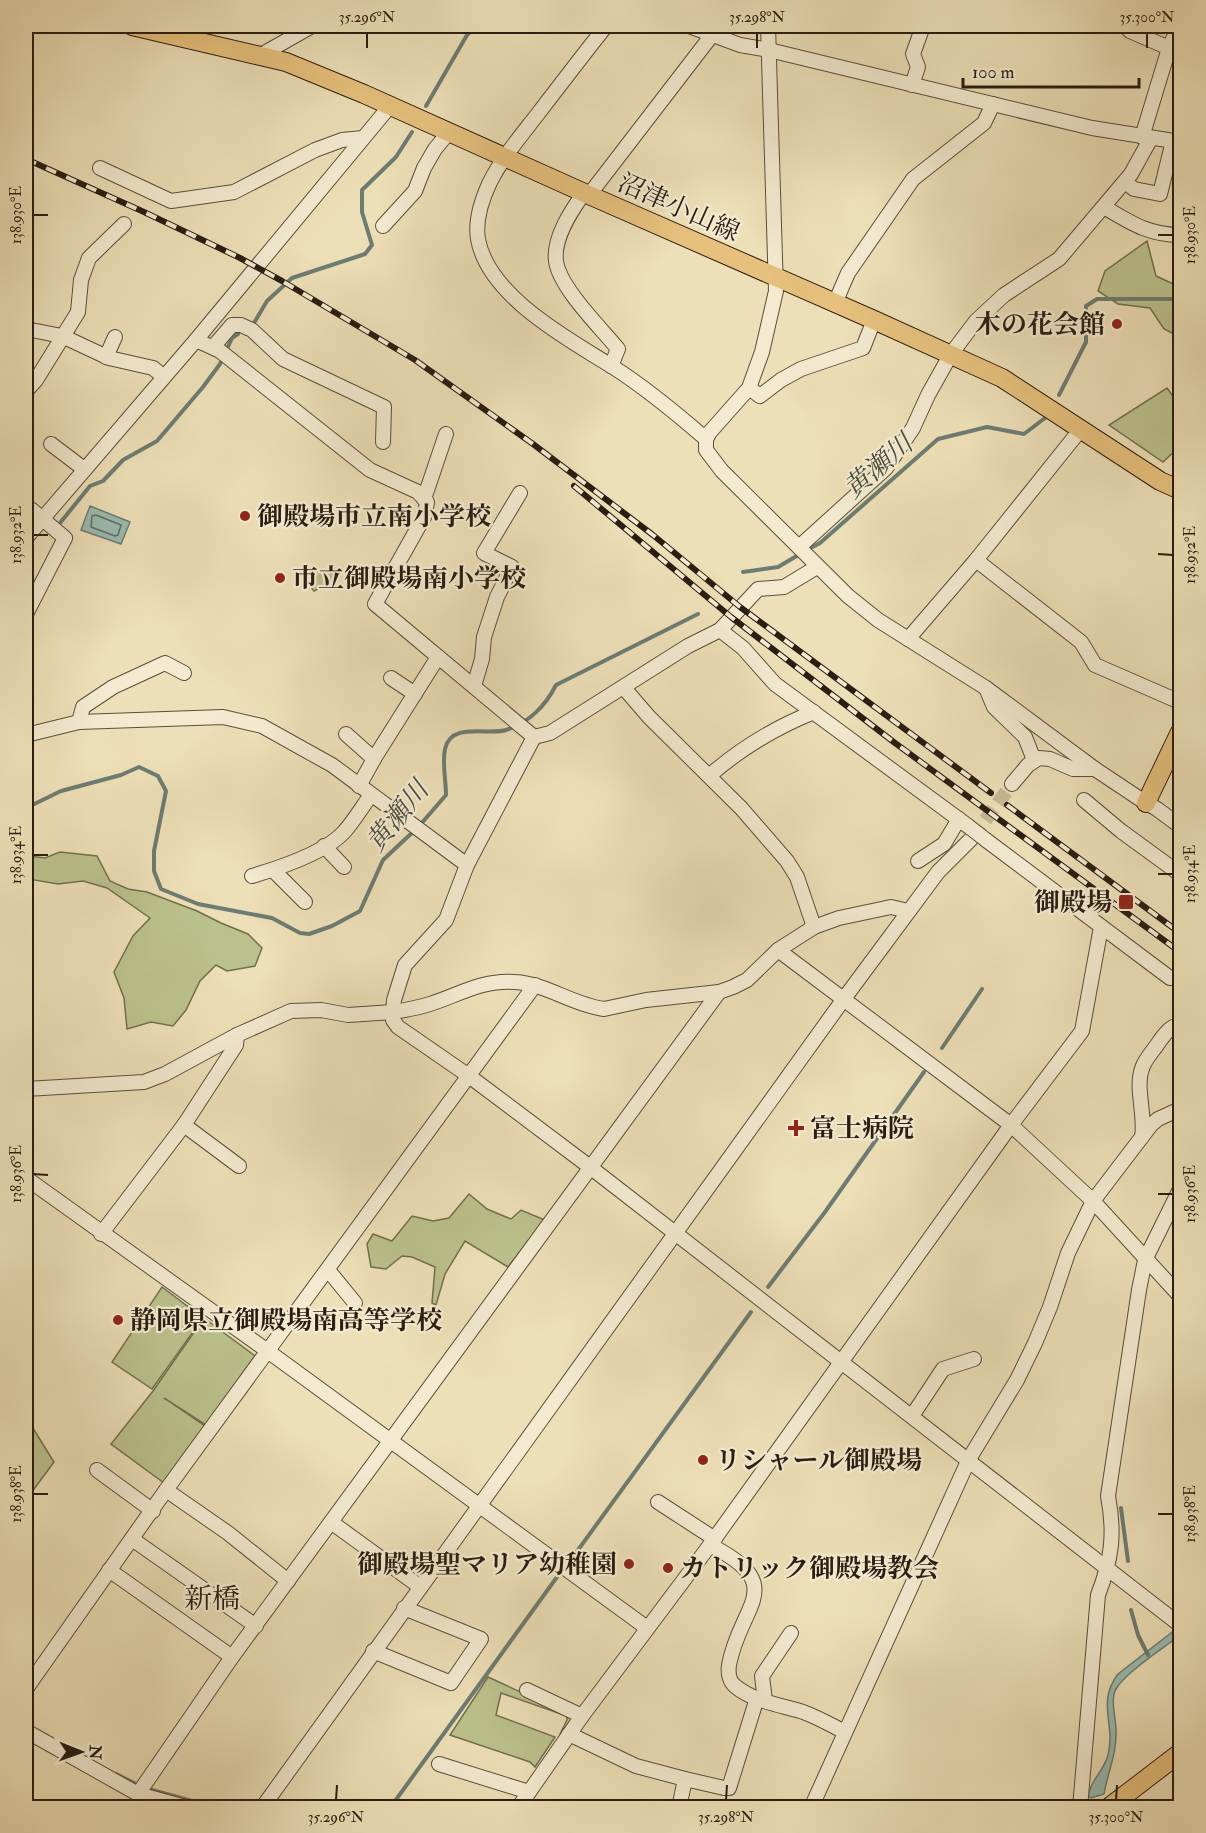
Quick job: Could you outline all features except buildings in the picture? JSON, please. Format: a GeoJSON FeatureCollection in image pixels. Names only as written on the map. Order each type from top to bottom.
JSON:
{"type":"FeatureCollection","features":[{"type":"Feature","properties":{"kind":"main road","name":"沼津小山線"},"geometry":{"type":"LineString","coordinates":[[132,26],[175,30],[286,62],[836,303],[1002,378],[1160,481],[1180,490]]}},
{"type":"Feature","properties":{"kind":"main road"},"geometry":{"type":"LineString","coordinates":[[1146,803],[1180,732]]}},
{"type":"Feature","properties":{"kind":"main road"},"geometry":{"type":"LineString","coordinates":[[1108,1808],[1180,1753]]}},
{"type":"Feature","properties":{"kind":"street"},"geometry":{"type":"LineString","coordinates":[[261,55],[312,26]]}},
{"type":"Feature","properties":{"kind":"street"},"geometry":{"type":"LineString","coordinates":[[606,26],[504,158],[490,183],[478,217],[478,239],[486,260],[500,283],[517,303],[588,354],[611,366],[648,391],[706,439]]}},
{"type":"Feature","properties":{"kind":"street"},"geometry":{"type":"LineString","coordinates":[[689,26],[740,45],[1092,128],[1177,141],[1160,194],[1134,189],[1125,182]]}},
{"type":"Feature","properties":{"kind":"street"},"geometry":{"type":"LineString","coordinates":[[768,26],[776,291],[762,352],[749,388],[706,439],[706,450],[722,471],[814,563],[848,596],[878,620],[986,688],[1089,769],[1180,826]]}},
{"type":"Feature","properties":{"kind":"street"},"geometry":{"type":"LineString","coordinates":[[912,85],[918,67],[913,54],[923,26]]}},
{"type":"Feature","properties":{"kind":"street"},"geometry":{"type":"LineString","coordinates":[[1125,26],[1130,31],[1169,48]]}},
{"type":"Feature","properties":{"kind":"street"},"geometry":{"type":"LineString","coordinates":[[799,547],[886,468],[913,428],[928,394],[951,354],[976,321],[1004,295],[1059,259],[1131,174],[1147,137],[1169,48],[1179,26]]}},
{"type":"Feature","properties":{"kind":"street"},"geometry":{"type":"LineString","coordinates":[[611,366],[618,349],[561,278],[556,260],[559,237],[587,194],[712,35]]}},
{"type":"Feature","properties":{"kind":"street"},"geometry":{"type":"LineString","coordinates":[[836,303],[849,273],[913,179],[984,123],[993,104]]}},
{"type":"Feature","properties":{"kind":"street"},"geometry":{"type":"LineString","coordinates":[[26,538],[196,340],[390,106]]}},
{"type":"Feature","properties":{"kind":"street"},"geometry":{"type":"LineString","coordinates":[[383,226],[415,190],[435,149],[449,132]]}},
{"type":"Feature","properties":{"kind":"street"},"geometry":{"type":"LineString","coordinates":[[100,168],[171,201],[234,192],[315,150],[342,141],[363,138]]}},
{"type":"Feature","properties":{"kind":"street"},"geometry":{"type":"LineString","coordinates":[[1104,207],[1142,229],[1164,235],[1180,235]]}},
{"type":"Feature","properties":{"kind":"street"},"geometry":{"type":"LineString","coordinates":[[26,391],[36,380],[78,312],[81,280],[89,258],[124,224]]}},
{"type":"Feature","properties":{"kind":"street"},"geometry":{"type":"LineString","coordinates":[[749,388],[760,396],[781,380],[801,369],[863,348],[874,320]]}},
{"type":"Feature","properties":{"kind":"street"},"geometry":{"type":"LineString","coordinates":[[216,349],[232,325],[241,325],[252,330],[283,359],[384,407],[383,442]]}},
{"type":"Feature","properties":{"kind":"street"},"geometry":{"type":"LineString","coordinates":[[26,329],[63,336],[106,357],[153,368],[164,377]]}},
{"type":"Feature","properties":{"kind":"street"},"geometry":{"type":"LineString","coordinates":[[106,357],[115,337]]}},
{"type":"Feature","properties":{"kind":"street"},"geometry":{"type":"LineString","coordinates":[[196,340],[216,349],[232,360],[370,470],[418,492],[427,502],[425,515],[375,604],[530,733],[550,733],[688,646],[720,630],[758,589],[784,587],[814,563]]}},
{"type":"Feature","properties":{"kind":"street"},"geometry":{"type":"LineString","coordinates":[[908,639],[976,560],[1081,429]]}},
{"type":"Feature","properties":{"kind":"street"},"geometry":{"type":"LineString","coordinates":[[424,499],[447,434]]}},
{"type":"Feature","properties":{"kind":"street"},"geometry":{"type":"LineString","coordinates":[[51,444],[84,470]]}},
{"type":"Feature","properties":{"kind":"street"},"geometry":{"type":"LineString","coordinates":[[474,686],[482,660],[484,637],[497,597],[512,567],[484,553],[520,493]]}},
{"type":"Feature","properties":{"kind":"street"},"geometry":{"type":"LineString","coordinates":[[26,507],[65,538],[26,614]]}},
{"type":"Feature","properties":{"kind":"street"},"geometry":{"type":"LineString","coordinates":[[976,560],[1081,642],[1095,665],[1180,702]]}},
{"type":"Feature","properties":{"kind":"street"},"geometry":{"type":"LineString","coordinates":[[720,630],[743,648],[775,684],[1170,978]]}},
{"type":"Feature","properties":{"kind":"street"},"geometry":{"type":"LineString","coordinates":[[359,786],[438,657]]}},
{"type":"Feature","properties":{"kind":"street"},"geometry":{"type":"LineString","coordinates":[[79,722],[83,707],[112,687],[165,663],[184,673]]}},
{"type":"Feature","properties":{"kind":"street"},"geometry":{"type":"LineString","coordinates":[[391,678],[415,694]]}},
{"type":"Feature","properties":{"kind":"street"},"geometry":{"type":"LineString","coordinates":[[624,688],[649,717],[741,808],[787,861],[797,878],[814,927]]}},
{"type":"Feature","properties":{"kind":"street"},"geometry":{"type":"LineString","coordinates":[[986,688],[994,707],[1025,737],[1034,760]]}},
{"type":"Feature","properties":{"kind":"street"},"geometry":{"type":"LineString","coordinates":[[709,776],[755,740],[790,721],[814,712]]}},
{"type":"Feature","properties":{"kind":"street"},"geometry":{"type":"LineString","coordinates":[[26,735],[79,722],[223,717],[246,721],[262,726],[332,765],[467,865]]}},
{"type":"Feature","properties":{"kind":"street"},"geometry":{"type":"LineString","coordinates":[[530,733],[467,865],[446,920],[405,965],[394,1000],[393,1020],[398,1027],[470,1076],[590,1167],[1180,1625]]}},
{"type":"Feature","properties":{"kind":"street"},"geometry":{"type":"LineString","coordinates":[[346,734],[374,759]]}},
{"type":"Feature","properties":{"kind":"street"},"geometry":{"type":"LineString","coordinates":[[1012,784],[1034,760],[1039,758],[1050,759],[1073,769],[1089,769]]}},
{"type":"Feature","properties":{"kind":"street"},"geometry":{"type":"LineString","coordinates":[[252,876],[286,866],[343,834],[371,795]]}},
{"type":"Feature","properties":{"kind":"street"},"geometry":{"type":"LineString","coordinates":[[1084,800],[1121,831],[1180,874]]}},
{"type":"Feature","properties":{"kind":"street"},"geometry":{"type":"LineString","coordinates":[[918,861],[944,844],[971,831]]}},
{"type":"Feature","properties":{"kind":"street"},"geometry":{"type":"LineString","coordinates":[[262,1808],[419,1586],[843,1000],[908,911],[971,831]]}},
{"type":"Feature","properties":{"kind":"street"},"geometry":{"type":"LineString","coordinates":[[324,846],[344,867]]}},
{"type":"Feature","properties":{"kind":"street"},"geometry":{"type":"LineString","coordinates":[[936,849],[948,862]]}},
{"type":"Feature","properties":{"kind":"street"},"geometry":{"type":"LineString","coordinates":[[273,870],[305,902]]}},
{"type":"Feature","properties":{"kind":"street"},"geometry":{"type":"LineString","coordinates":[[26,1089],[144,1082],[165,1074],[237,1035],[291,1011],[321,1010],[348,1015],[393,1012],[430,1004],[485,984],[514,982],[535,985],[592,1008],[604,1009],[677,995],[718,992],[747,980],[778,950],[814,927],[839,918],[891,907],[908,911]]}},
{"type":"Feature","properties":{"kind":"street"},"geometry":{"type":"LineString","coordinates":[[518,1808],[582,1716],[712,1542],[1011,1125],[1082,1031],[1101,927]]}},
{"type":"Feature","properties":{"kind":"street"},"geometry":{"type":"LineString","coordinates":[[778,950],[1011,1125],[1093,1201],[1180,1296]]}},
{"type":"Feature","properties":{"kind":"street"},"geometry":{"type":"LineString","coordinates":[[26,1689],[166,1490],[535,985]]}},
{"type":"Feature","properties":{"kind":"street"},"geometry":{"type":"LineString","coordinates":[[138,1794],[232,1657],[718,992]]}},
{"type":"Feature","properties":{"kind":"street"},"geometry":{"type":"LineString","coordinates":[[1142,1137],[1144,1124],[1139,1089],[1143,1064],[1167,1031],[1180,1025]]}},
{"type":"Feature","properties":{"kind":"street"},"geometry":{"type":"LineString","coordinates":[[101,1234],[184,1125],[236,1045],[237,1035]]}},
{"type":"Feature","properties":{"kind":"street"},"geometry":{"type":"LineString","coordinates":[[1139,1089],[1150,1104],[1174,1111]]}},
{"type":"Feature","properties":{"kind":"street"},"geometry":{"type":"LineString","coordinates":[[811,1808],[969,1460],[1017,1380],[1035,1343],[1068,1253],[1093,1201],[1158,1119],[1174,1111]]}},
{"type":"Feature","properties":{"kind":"street"},"geometry":{"type":"LineString","coordinates":[[184,1125],[239,1166]]}},
{"type":"Feature","properties":{"kind":"street"},"geometry":{"type":"LineString","coordinates":[[26,1179],[269,1352],[647,1628]]}},
{"type":"Feature","properties":{"kind":"street"},"geometry":{"type":"LineString","coordinates":[[1080,1808],[1098,1595],[1107,1567],[1113,1534],[1113,1520],[1108,1496],[1139,1290],[1145,1260],[1180,1189]]}},
{"type":"Feature","properties":{"kind":"street"},"geometry":{"type":"LineString","coordinates":[[328,1270],[355,1303]]}},
{"type":"Feature","properties":{"kind":"street"},"geometry":{"type":"LineString","coordinates":[[912,1416],[943,1369],[974,1359]]}},
{"type":"Feature","properties":{"kind":"street"},"geometry":{"type":"LineString","coordinates":[[97,1470],[153,1511]]}},
{"type":"Feature","properties":{"kind":"street"},"geometry":{"type":"LineString","coordinates":[[166,1490],[228,1533],[288,1581]]}},
{"type":"Feature","properties":{"kind":"street"},"geometry":{"type":"LineString","coordinates":[[658,1502],[741,1564],[755,1583],[754,1603],[734,1645],[728,1669],[734,1686],[761,1699],[802,1712],[845,1731]]}},
{"type":"Feature","properties":{"kind":"street"},"geometry":{"type":"LineString","coordinates":[[331,1522],[419,1586]]}},
{"type":"Feature","properties":{"kind":"street"},"geometry":{"type":"LineString","coordinates":[[132,1539],[256,1626]]}},
{"type":"Feature","properties":{"kind":"street"},"geometry":{"type":"LineString","coordinates":[[109,1570],[232,1657]]}},
{"type":"Feature","properties":{"kind":"street"},"geometry":{"type":"LineString","coordinates":[[373,1651],[451,1683],[481,1640],[404,1608]]}},
{"type":"Feature","properties":{"kind":"street"},"geometry":{"type":"LineString","coordinates":[[569,1734],[636,1766],[729,1788],[761,1699],[762,1676],[791,1633]]}},
{"type":"Feature","properties":{"kind":"street"},"geometry":{"type":"LineString","coordinates":[[527,1690],[582,1716]]}},
{"type":"Feature","properties":{"kind":"street"},"geometry":{"type":"LineString","coordinates":[[26,1731],[138,1794],[189,1808]]}},
{"type":"Feature","properties":{"kind":"street"},"geometry":{"type":"LineString","coordinates":[[440,1764],[529,1792]]}},
{"type":"Feature","properties":{"kind":"street"},"geometry":{"type":"LineString","coordinates":[[679,1808],[685,1779]]}},
{"type":"Feature","properties":{"kind":"green space"},"geometry":{"type":"Polygon","coordinates":[[[1147,241],[1156,276],[1180,287],[1180,337],[1164,329],[1150,308],[1118,304],[1098,291],[1105,271],[1147,241]]]}},
{"type":"Feature","properties":{"kind":"green space"},"geometry":{"type":"Polygon","coordinates":[[[1167,388],[1180,406],[1180,446],[1163,462],[1109,425],[1167,388]]]}},
{"type":"Feature","properties":{"kind":"green space"},"geometry":{"type":"Polygon","coordinates":[[[319,570],[331,572],[338,578],[329,587],[322,587],[314,591],[309,584],[309,574],[319,570]]]}},
{"type":"Feature","properties":{"kind":"green space"},"geometry":{"type":"Polygon","coordinates":[[[60,852],[97,856],[110,881],[197,911],[248,934],[262,948],[255,966],[227,971],[216,965],[200,981],[186,1010],[173,1026],[151,1022],[127,1029],[124,998],[114,972],[133,936],[150,918],[107,888],[83,881],[58,884],[29,879],[26,890],[26,857],[45,858],[60,852]]]}},
{"type":"Feature","properties":{"kind":"green space"},"geometry":{"type":"Polygon","coordinates":[[[469,1194],[487,1209],[511,1219],[521,1210],[545,1220],[508,1267],[465,1241],[445,1274],[436,1305],[432,1303],[435,1267],[412,1257],[402,1256],[386,1269],[371,1267],[367,1244],[373,1234],[392,1241],[412,1216],[433,1221],[449,1218],[469,1194]]]}},
{"type":"Feature","properties":{"kind":"green space"},"geometry":{"type":"Polygon","coordinates":[[[162,1287],[203,1318],[152,1389],[112,1362],[162,1287]]]}},
{"type":"Feature","properties":{"kind":"green space"},"geometry":{"type":"Polygon","coordinates":[[[204,1318],[255,1356],[206,1425],[164,1398],[205,1426],[164,1483],[111,1444],[153,1391],[204,1318]]]}},
{"type":"Feature","properties":{"kind":"green space"},"geometry":{"type":"Polygon","coordinates":[[[26,1417],[54,1462],[26,1500],[26,1417]]]}},
{"type":"Feature","properties":{"kind":"green space"},"geometry":{"type":"Polygon","coordinates":[[[488,1677],[577,1718],[562,1736],[560,1734],[567,1716],[501,1693],[496,1715],[555,1737],[535,1767],[530,1762],[450,1735],[488,1677]]]}},
{"type":"Feature","properties":{"kind":"water"},"geometry":{"type":"Polygon","coordinates":[[[90,506],[130,522],[121,544],[81,530],[90,506]]]}},
{"type":"Feature","properties":{"kind":"water"},"geometry":{"type":"Polygon","coordinates":[[[1180,1626],[1180,1635],[1136,1668],[1116,1689],[1113,1698],[1116,1730],[1114,1755],[1104,1794],[1091,1798],[1088,1796],[1089,1791],[1108,1755],[1110,1733],[1107,1704],[1112,1685],[1118,1674],[1180,1626]]]}},
{"type":"Feature","properties":{"kind":"waterway"},"geometry":{"type":"LineString","coordinates":[[426,106],[467,35],[476,26]]}},
{"type":"Feature","properties":{"kind":"waterway"},"geometry":{"type":"LineString","coordinates":[[254,323],[267,301],[292,278],[365,254],[372,245],[362,212],[362,190],[396,157],[412,132]]}},
{"type":"Feature","properties":{"kind":"waterway","name":"黄瀬川"},"geometry":{"type":"LineString","coordinates":[[1059,395],[1086,342],[1086,306],[1097,299],[1180,299]]}},
{"type":"Feature","properties":{"kind":"waterway"},"geometry":{"type":"LineString","coordinates":[[60,523],[90,486],[103,481],[123,460],[157,441],[203,387],[220,364],[232,338],[238,334]]}},
{"type":"Feature","properties":{"kind":"waterway","name":"黄瀬川"},"geometry":{"type":"LineString","coordinates":[[807,550],[820,543],[938,439],[987,427],[1024,434],[1045,418]]}},
{"type":"Feature","properties":{"kind":"waterway","name":"黄瀬川"},"geometry":{"type":"LineString","coordinates":[[743,572],[778,567],[800,554]]}},
{"type":"Feature","properties":{"kind":"waterway","name":"黄瀬川"},"geometry":{"type":"LineString","coordinates":[[420,825],[446,795],[444,754],[449,740],[455,735],[462,732],[499,731],[514,727],[536,712],[556,685],[698,614]]}},
{"type":"Feature","properties":{"kind":"waterway","name":"黄瀬川"},"geometry":{"type":"LineString","coordinates":[[26,808],[61,791],[121,775],[139,767],[158,776],[166,791],[154,851],[154,871],[161,889],[198,904],[272,918],[300,933],[309,934],[332,926],[360,911],[383,860],[415,830]]}},
{"type":"Feature","properties":{"kind":"waterway"},"geometry":{"type":"LineString","coordinates":[[942,1048],[982,989]]}},
{"type":"Feature","properties":{"kind":"waterway"},"geometry":{"type":"LineString","coordinates":[[768,1287],[825,1212],[924,1072]]}},
{"type":"Feature","properties":{"kind":"waterway"},"geometry":{"type":"LineString","coordinates":[[570,1561],[751,1312]]}},
{"type":"Feature","properties":{"kind":"waterway"},"geometry":{"type":"LineString","coordinates":[[1121,1508],[1128,1561]]}},
{"type":"Feature","properties":{"kind":"waterway"},"geometry":{"type":"LineString","coordinates":[[390,1808],[557,1577]]}},
{"type":"Feature","properties":{"kind":"waterway"},"geometry":{"type":"LineString","coordinates":[[1131,1610],[1138,1635],[1148,1655]]}},
{"type":"Feature","properties":{"kind":"waterway"},"geometry":{"type":"LineString","coordinates":[[116,1774],[134,1783]]}},
{"type":"Feature","properties":{"kind":"waterway"},"geometry":{"type":"LineString","coordinates":[[152,1790],[217,1808]]}},
{"type":"Feature","properties":{"kind":"tunnel"},"geometry":{"type":"LineString","coordinates":[[973,837],[1012,784]]}},
{"type":"Feature","properties":{"kind":"railway"},"geometry":{"type":"LineString","coordinates":[[26,159],[240,258],[415,360],[533,444],[653,535],[740,607],[991,793]]}},
{"type":"Feature","properties":{"kind":"railway"},"geometry":{"type":"LineString","coordinates":[[574,486],[731,617],[895,743],[1180,952]]}},
{"type":"Feature","properties":{"kind":"railway"},"geometry":{"type":"LineString","coordinates":[[1007,805],[1180,933]]}},
{"type":"Feature","properties":{"kind":"place","name":"木の花会館"},"geometry":{"type":"Point","coordinates":[1117,324]}},
{"type":"Feature","properties":{"kind":"place","name":"御殿場市立南小学校"},"geometry":{"type":"Point","coordinates":[245,516]}},
{"type":"Feature","properties":{"kind":"place","name":"市立御殿場南小学校"},"geometry":{"type":"Point","coordinates":[280,578]}},
{"type":"Feature","properties":{"kind":"place","name":"御殿場"},"geometry":{"type":"Point","coordinates":[1126,902]}},
{"type":"Feature","properties":{"kind":"place","name":"富士病院"},"geometry":{"type":"Point","coordinates":[796,1128]}},
{"type":"Feature","properties":{"kind":"place","name":"静岡県立御殿場南高等学校"},"geometry":{"type":"Point","coordinates":[118,1320]}},
{"type":"Feature","properties":{"kind":"place","name":"リシャール御殿場"},"geometry":{"type":"Point","coordinates":[703,1460]}},
{"type":"Feature","properties":{"kind":"place","name":"御殿場聖マリア幼稚園"},"geometry":{"type":"Point","coordinates":[629,1564]}},
{"type":"Feature","properties":{"kind":"place","name":"カトリック御殿場教会"},"geometry":{"type":"Point","coordinates":[668,1568]}},
{"type":"Feature","properties":{"kind":"district","name":"新橋"},"geometry":{"type":"Point","coordinates":[212,1598]}}]}
